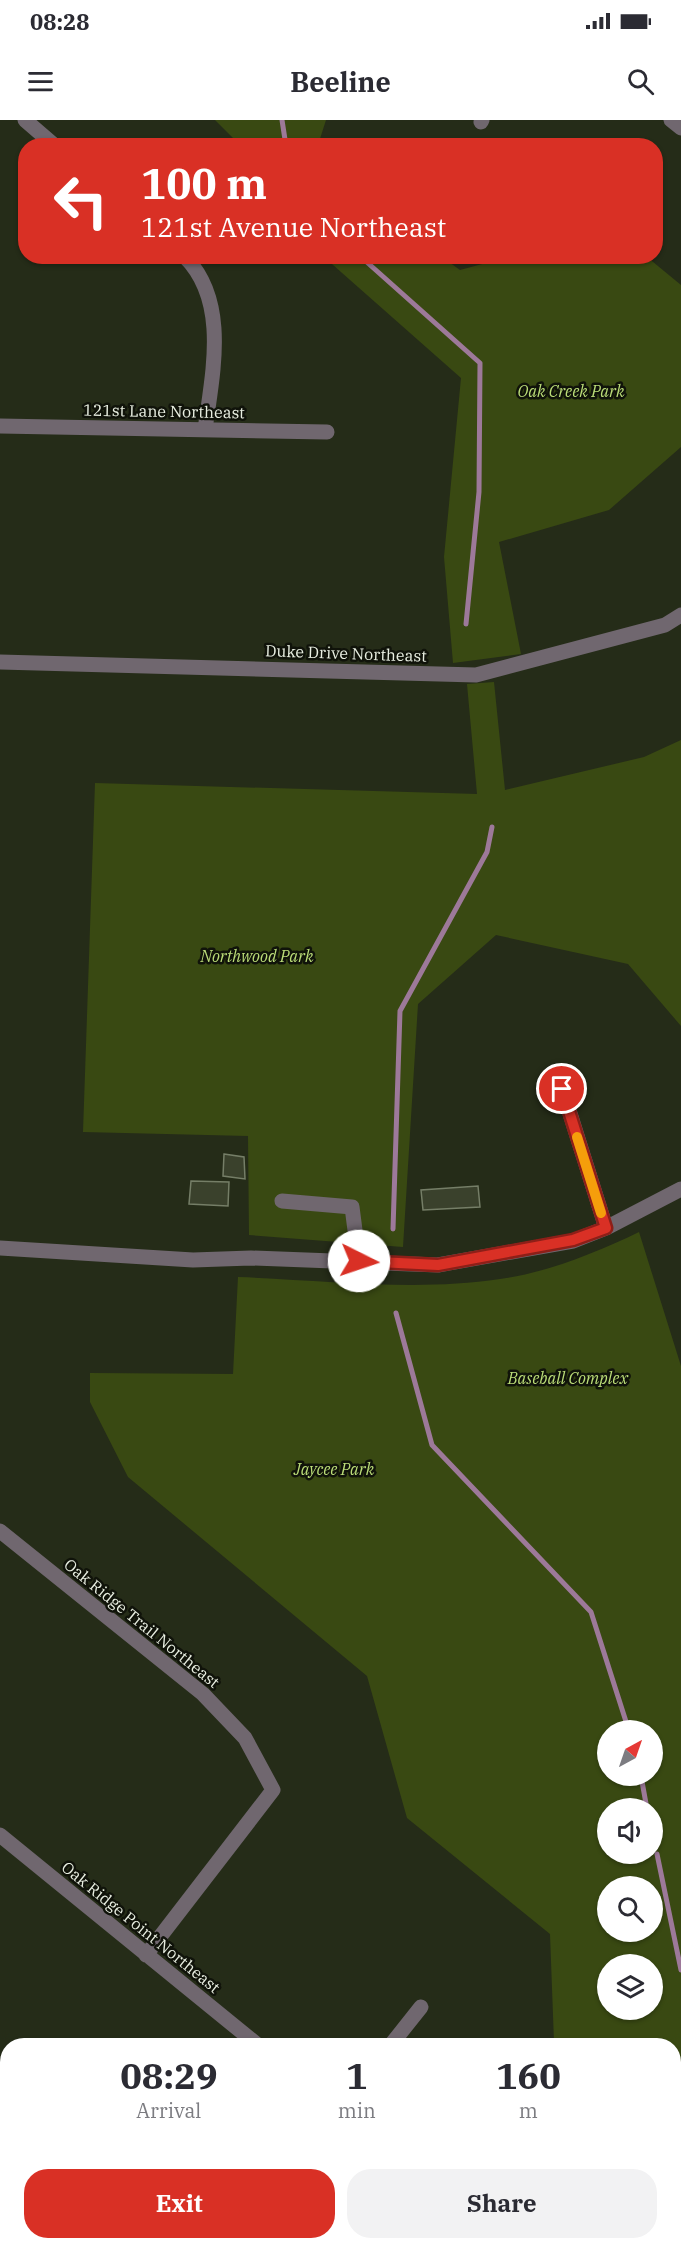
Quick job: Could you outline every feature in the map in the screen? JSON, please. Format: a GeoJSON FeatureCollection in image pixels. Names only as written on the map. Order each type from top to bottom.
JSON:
{"type":"FeatureCollection","features":[{"type":"Feature","properties":{"kind":"street"},"geometry":{"type":"LineString","coordinates":[[26,120],[47,138]]}},
{"type":"Feature","properties":{"kind":"street"},"geometry":{"type":"LineString","coordinates":[[671,120],[681,128]]}},
{"type":"Feature","properties":{"kind":"street"},"geometry":{"type":"LineString","coordinates":[[189,264],[204,286],[214,325],[214,359],[205,430]]}},
{"type":"Feature","properties":{"kind":"street","name":"121st Lane Northeast"},"geometry":{"type":"LineString","coordinates":[[0,426],[327,432]]}},
{"type":"Feature","properties":{"kind":"street","name":"Duke Drive Northeast"},"geometry":{"type":"LineString","coordinates":[[0,662],[476,675],[665,625],[681,615]]}},
{"type":"Feature","properties":{"kind":"street"},"geometry":{"type":"LineString","coordinates":[[562,1089],[606,1228]]}},
{"type":"Feature","properties":{"kind":"street"},"geometry":{"type":"LineString","coordinates":[[0,1248],[193,1260],[251,1258],[438,1265],[573,1240],[606,1228],[681,1190]]}},
{"type":"Feature","properties":{"kind":"street"},"geometry":{"type":"LineString","coordinates":[[282,1202],[352,1207],[359,1261]]}},
{"type":"Feature","properties":{"kind":"street","name":"Oak Ridge Trail Northeast"},"geometry":{"type":"LineString","coordinates":[[0,1532],[203,1694],[245,1738],[273,1790],[146,1954]]}},
{"type":"Feature","properties":{"kind":"street","name":"Oak Ridge Point Northeast"},"geometry":{"type":"LineString","coordinates":[[0,1836],[248,2038]]}},
{"type":"Feature","properties":{"kind":"street"},"geometry":{"type":"LineString","coordinates":[[396,2038],[420,2007]]}},
{"type":"Feature","properties":{"kind":"green space"},"geometry":{"type":"Polygon","coordinates":[[[215,120],[326,120],[320,138],[233,138],[215,120]]]}},
{"type":"Feature","properties":{"kind":"green space","name":"Oak Creek Park"},"geometry":{"type":"Polygon","coordinates":[[[332,264],[452,264],[460,270],[482,264],[656,264],[681,285],[681,447],[609,510],[499,542],[521,654],[453,663],[444,557],[461,378],[332,264]]]}},
{"type":"Feature","properties":{"kind":"green space","name":"Northwood Park"},"geometry":{"type":"Polygon","coordinates":[[[494,682],[505,790],[644,757],[681,740],[681,1026],[628,964],[496,935],[418,1004],[403,1247],[249,1235],[248,1136],[83,1132],[95,783],[477,794],[467,684],[494,682]]]}},
{"type":"Feature","properties":{"kind":"green space","name":"Jaycee Park"},"geometry":{"type":"Polygon","coordinates":[[[639,1232],[681,1366],[681,2038],[554,2038],[550,1934],[407,1818],[367,1676],[128,1477],[90,1402],[90,1373],[233,1374],[238,1277],[435,1285],[517,1276],[571,1261],[639,1232]]]}},
{"type":"Feature","properties":{"kind":"building"},"geometry":{"type":"Polygon","coordinates":[[[224,1154],[244,1157],[245,1179],[223,1176],[224,1154]]]}},
{"type":"Feature","properties":{"kind":"building"},"geometry":{"type":"Polygon","coordinates":[[[191,1181],[229,1182],[228,1206],[189,1204],[191,1181]]]}},
{"type":"Feature","properties":{"kind":"building"},"geometry":{"type":"Polygon","coordinates":[[[478,1186],[480,1207],[423,1210],[421,1190],[478,1186]]]}},
{"type":"Feature","properties":{"kind":"waterway"},"geometry":{"type":"LineString","coordinates":[[282,120],[285,138]]}},
{"type":"Feature","properties":{"kind":"waterway"},"geometry":{"type":"LineString","coordinates":[[369,264],[480,363],[479,492],[466,624]]}},
{"type":"Feature","properties":{"kind":"waterway"},"geometry":{"type":"LineString","coordinates":[[393,1229],[400,1011],[487,852],[492,827]]}},
{"type":"Feature","properties":{"kind":"waterway"},"geometry":{"type":"LineString","coordinates":[[396,1313],[432,1445],[591,1612],[625,1720]]}},
{"type":"Feature","properties":{"kind":"waterway"},"geometry":{"type":"LineString","coordinates":[[643,1786],[645,1798]]}},
{"type":"Feature","properties":{"kind":"waterway"},"geometry":{"type":"LineString","coordinates":[[659,1864],[681,1970]]}},
{"type":"Feature","properties":{"kind":"slow traffic"},"geometry":{"type":"LineString","coordinates":[[577,1137],[601,1213]]}},
{"type":"Feature","properties":{"kind":"route"},"geometry":{"type":"LineString","coordinates":[[359,1261],[438,1265],[573,1240],[606,1228],[562,1089]]}},
{"type":"Feature","properties":{"kind":"park label","name":"Baseball Complex"},"geometry":{"type":"Point","coordinates":[568,1378]}}]}
